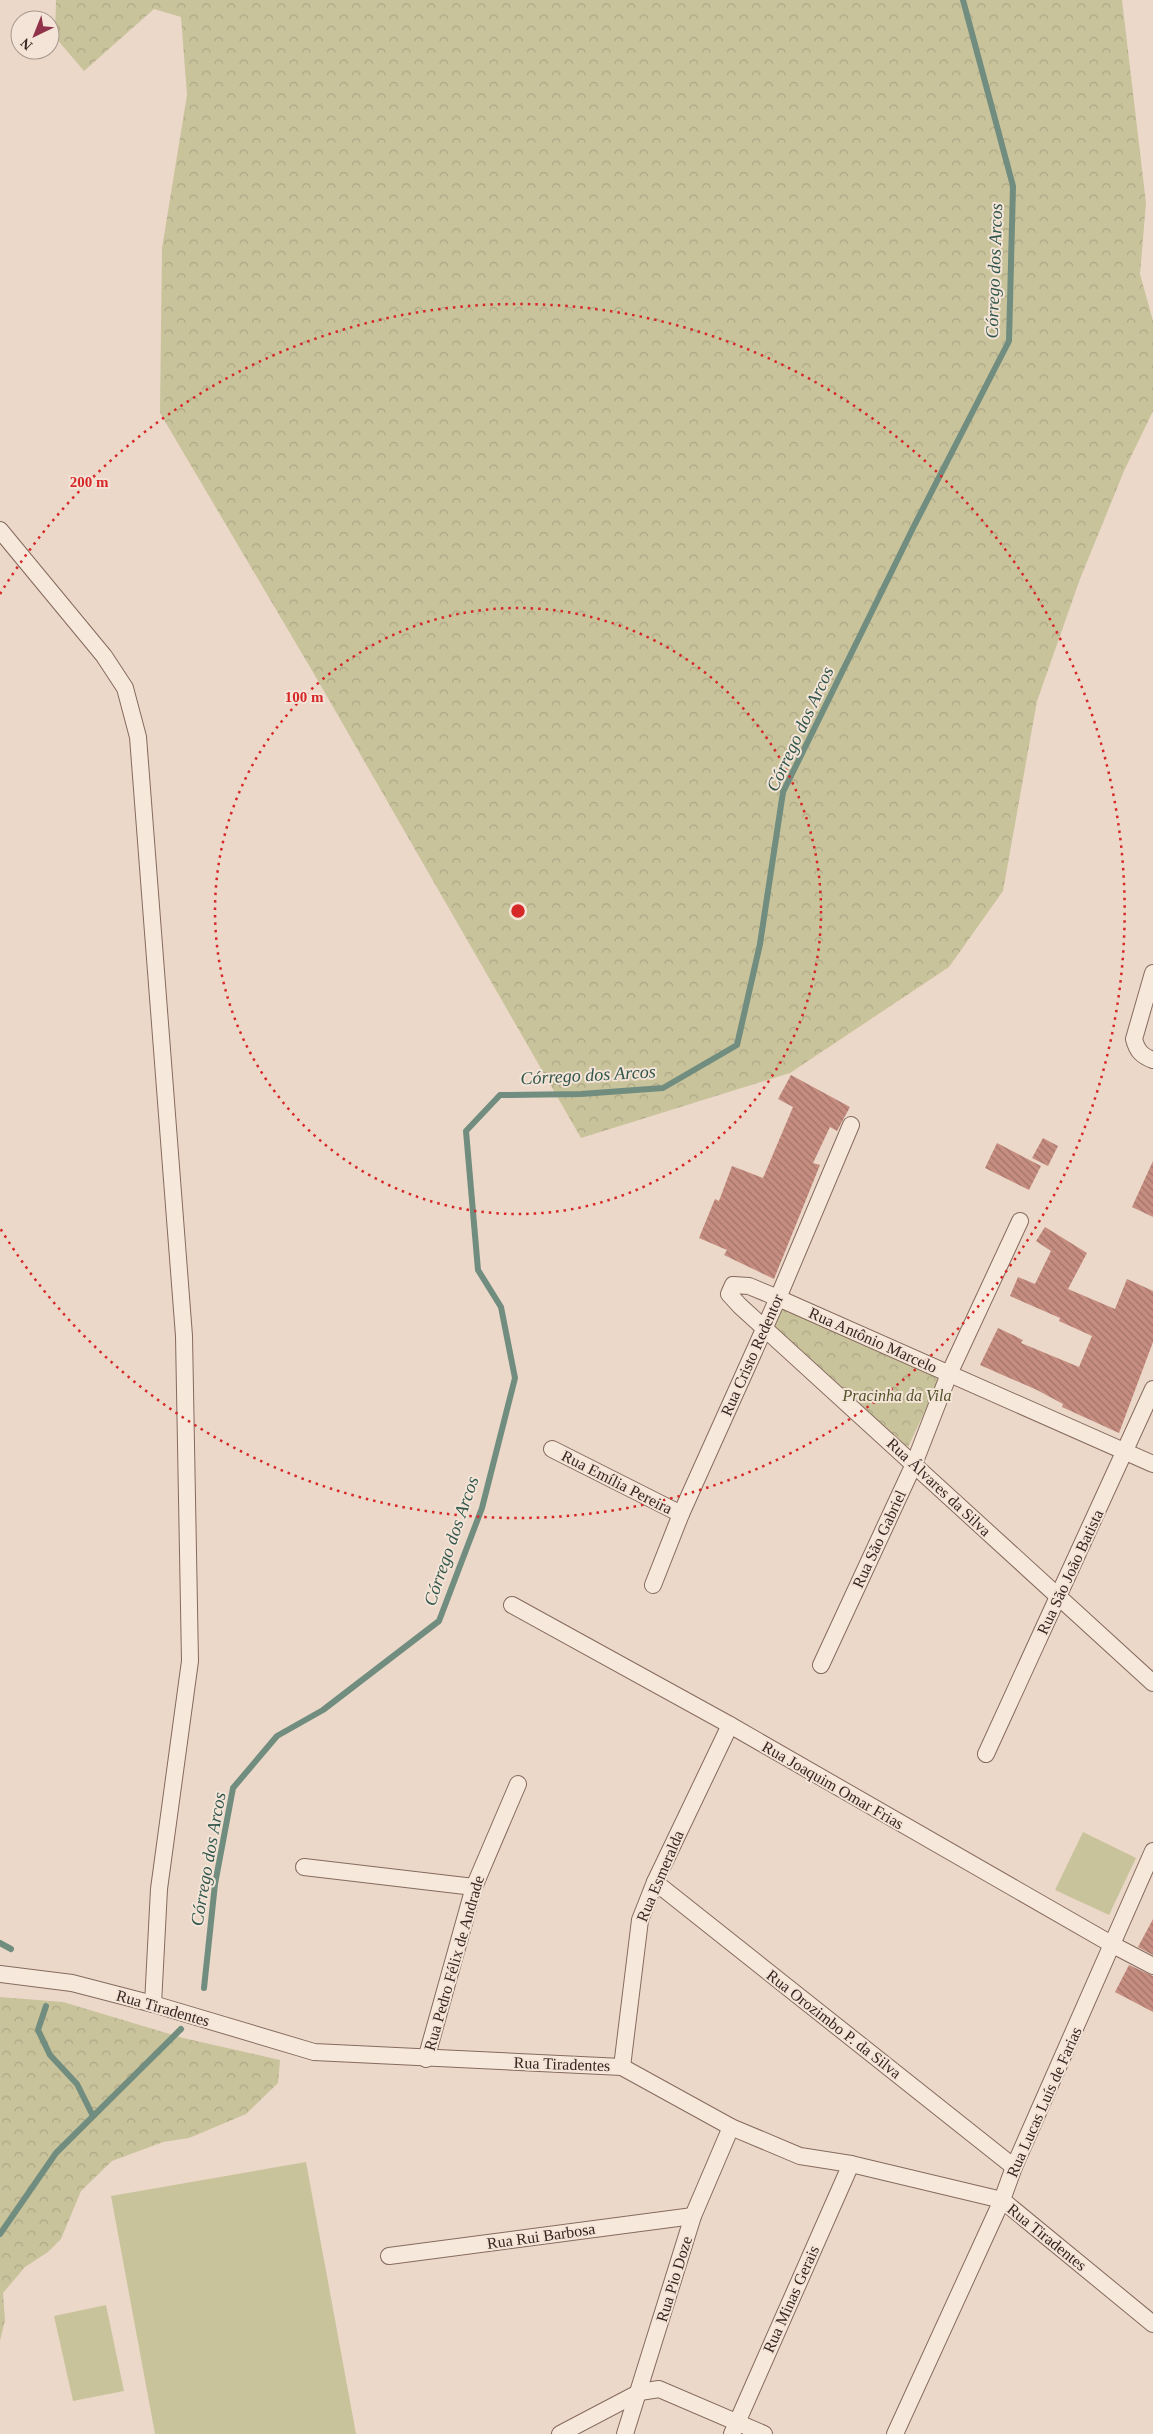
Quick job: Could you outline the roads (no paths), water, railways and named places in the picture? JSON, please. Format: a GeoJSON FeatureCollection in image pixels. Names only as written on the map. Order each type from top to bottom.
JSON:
{"type":"FeatureCollection","features":[{"type":"Feature","properties":{"kind":"street"},"geometry":{"type":"LineString","coordinates":[[0,530],[104,656],[125,688],[138,737],[184,1336],[190,1661],[159,1890],[153,2004]]}},
{"type":"Feature","properties":{"kind":"street"},"geometry":{"type":"LineString","coordinates":[[1153,973],[1134,1039],[1136,1048],[1153,1060]]}},
{"type":"Feature","properties":{"kind":"street","name":"Rua Cristo Redentor"},"geometry":{"type":"LineString","coordinates":[[653,1585],[681,1514],[778,1298],[851,1125]]}},
{"type":"Feature","properties":{"kind":"street","name":"Rua São Gabriel"},"geometry":{"type":"LineString","coordinates":[[821,1665],[914,1464],[949,1374],[1020,1221]]}},
{"type":"Feature","properties":{"kind":"street","name":"Rua Antônio Marcelo"},"geometry":{"type":"LineString","coordinates":[[729,1289],[733,1285],[749,1286],[1153,1464]]}},
{"type":"Feature","properties":{"kind":"street","name":"Rua Álvares da Silva"},"geometry":{"type":"LineString","coordinates":[[729,1289],[731,1297],[764,1328],[1153,1683]]}},
{"type":"Feature","properties":{"kind":"street","name":"Rua São João Batista"},"geometry":{"type":"LineString","coordinates":[[986,1754],[1126,1452],[1153,1389]]}},
{"type":"Feature","properties":{"kind":"street","name":"Rua Emília Pereira"},"geometry":{"type":"LineString","coordinates":[[552,1449],[681,1514]]}},
{"type":"Feature","properties":{"kind":"street","name":"Rua Joaquim Omar Frias"},"geometry":{"type":"LineString","coordinates":[[512,1605],[730,1725],[1113,1945],[1153,1966]]}},
{"type":"Feature","properties":{"kind":"street","name":"Rua Esmeralda"},"geometry":{"type":"LineString","coordinates":[[622,2067],[640,1920],[655,1882],[730,1725]]}},
{"type":"Feature","properties":{"kind":"street","name":"Rua Pedro Félix de Andrade"},"geometry":{"type":"LineString","coordinates":[[426,2059],[474,1887],[518,1784]]}},
{"type":"Feature","properties":{"kind":"street","name":"Rua Lucas Luís de Farias"},"geometry":{"type":"LineString","coordinates":[[895,2434],[1002,2200],[1014,2166],[1153,1851]]}},
{"type":"Feature","properties":{"kind":"street"},"geometry":{"type":"LineString","coordinates":[[304,1867],[474,1887]]}},
{"type":"Feature","properties":{"kind":"street","name":"Rua Orozimbo P. da Silva"},"geometry":{"type":"LineString","coordinates":[[655,1882],[1014,2166]]}},
{"type":"Feature","properties":{"kind":"street","name":"Rua Tiradentes"},"geometry":{"type":"LineString","coordinates":[[0,1974],[72,1984],[153,2004],[314,2052],[426,2059],[622,2067],[731,2127],[800,2156],[851,2164],[1002,2200],[1153,2324]]}},
{"type":"Feature","properties":{"kind":"street","name":"Rua Pio Doze"},"geometry":{"type":"LineString","coordinates":[[625,2434],[640,2392],[693,2216],[731,2127]]}},
{"type":"Feature","properties":{"kind":"street","name":"Rua Minas Gerais"},"geometry":{"type":"LineString","coordinates":[[734,2428],[851,2164]]}},
{"type":"Feature","properties":{"kind":"street","name":"Rua Rui Barbosa"},"geometry":{"type":"LineString","coordinates":[[389,2256],[693,2216]]}},
{"type":"Feature","properties":{"kind":"street"},"geometry":{"type":"LineString","coordinates":[[560,2434],[640,2392],[659,2389],[734,2428],[764,2434]]}},
{"type":"Feature","properties":{"kind":"waterway","name":"Córrego dos Arcos"},"geometry":{"type":"LineString","coordinates":[[204,1988],[215,1884],[233,1788],[277,1736],[323,1710],[439,1621],[482,1508],[515,1378],[501,1307],[478,1270],[466,1131],[500,1095],[581,1094],[663,1088],[737,1045],[760,944],[783,792],[914,526],[1009,341],[1013,186],[963,0]]}},
{"type":"Feature","properties":{"kind":"waterway"},"geometry":{"type":"LineString","coordinates":[[0,1943],[11,1949]]}},
{"type":"Feature","properties":{"kind":"waterway"},"geometry":{"type":"LineString","coordinates":[[46,2006],[38,2030],[50,2055],[77,2084],[93,2116]]}},
{"type":"Feature","properties":{"kind":"waterway","name":"Córrego dos Arcos"},"geometry":{"type":"LineString","coordinates":[[0,2234],[56,2153],[181,2029]]}},
{"type":"Feature","properties":{"kind":"park label","name":"Pracinha da Vila"},"geometry":{"type":"Point","coordinates":[897,1395]}}]}
